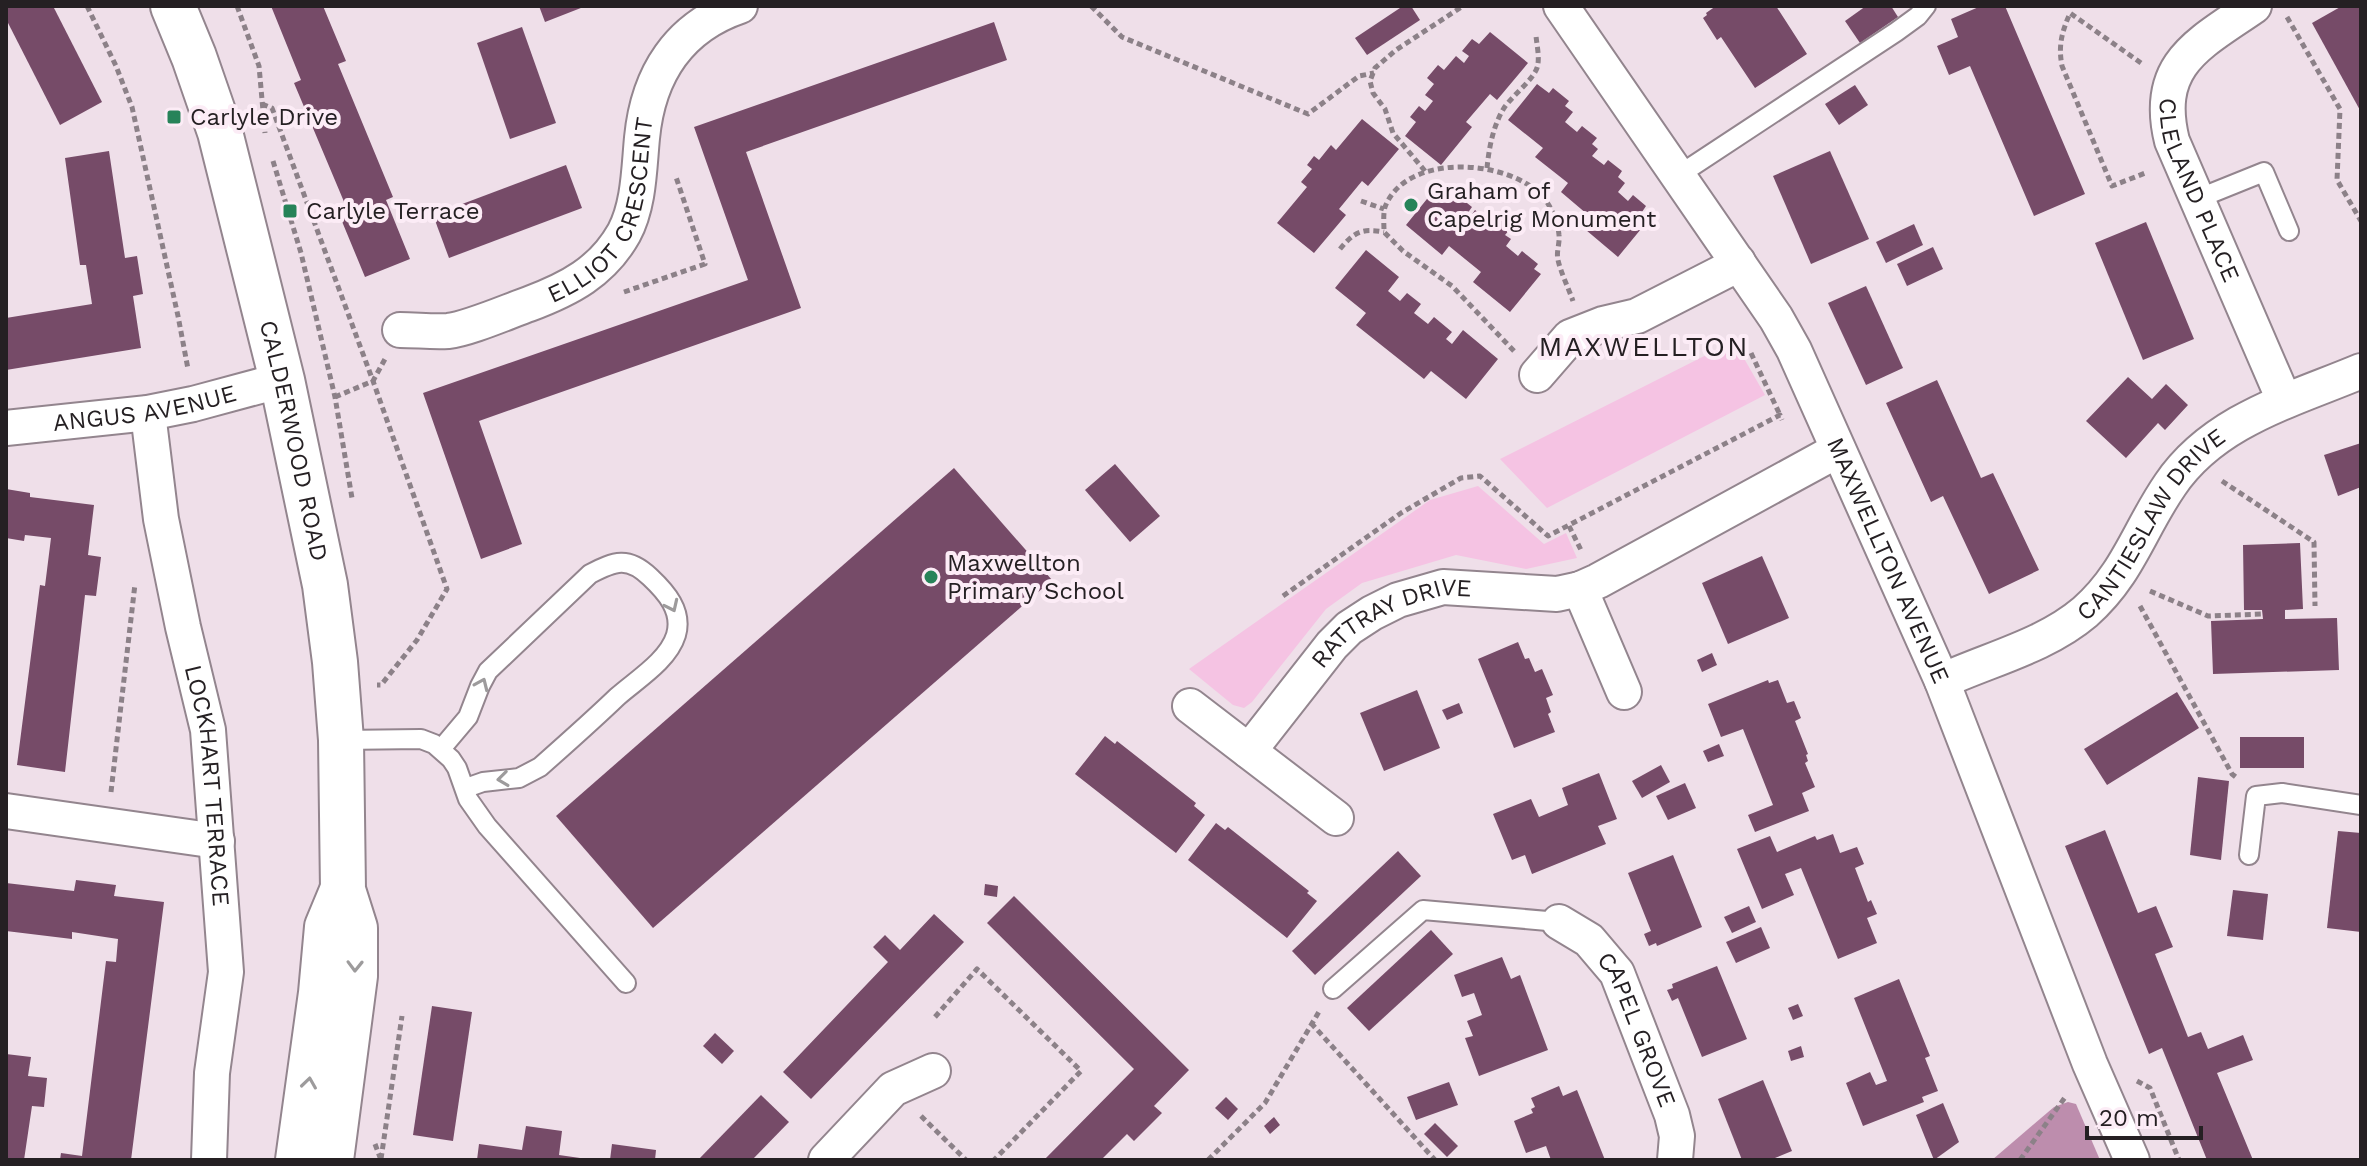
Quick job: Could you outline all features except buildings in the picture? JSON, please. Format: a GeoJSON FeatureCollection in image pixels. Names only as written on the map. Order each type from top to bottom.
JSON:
{"type":"FeatureCollection","features":[{"type":"Feature","properties":{"kind":"street","name":"CALDERWOOD ROAD"},"geometry":{"type":"LineString","coordinates":[[173,6],[220,132],[282,380],[325,585],[341,740],[343,890],[355,928],[355,976],[331,1160]]}},
{"type":"Feature","properties":{"kind":"street","name":"ELLIOT CRESCENT"},"geometry":{"type":"LineString","coordinates":[[400,330],[450,331],[565,290],[592,271],[624,232],[633,209],[645,117],[655,82],[669,55],[686,37],[740,6]]}},
{"type":"Feature","properties":{"kind":"street","name":"CLELAND PLACE"},"geometry":{"type":"LineString","coordinates":[[2254,6],[2185,58],[2174,75],[2166,100],[2167,121],[2172,141],[2284,400]]}},
{"type":"Feature","properties":{"kind":"street","name":"MAXWELLTON AVENUE"},"geometry":{"type":"LineString","coordinates":[[1562,7],[1776,318],[1794,350],[1942,681],[2090,1064],[2132,1160]]}},
{"type":"Feature","properties":{"kind":"street"},"geometry":{"type":"LineString","coordinates":[[1537,375],[1570,337],[1637,316],[1738,262]]}},
{"type":"Feature","properties":{"kind":"street","name":"CANTIESLAW DRIVE"},"geometry":{"type":"LineString","coordinates":[[1942,681],[2063,628],[2106,592],[2124,587],[2127,562],[2169,486],[2191,461],[2218,437],[2240,423],[2284,400],[2361,371]]}},
{"type":"Feature","properties":{"kind":"street","name":"ANGUS AVENUE"},"geometry":{"type":"LineString","coordinates":[[6,428],[148,413],[282,380]]}},
{"type":"Feature","properties":{"kind":"street","name":"LOCKHART TERRACE"},"geometry":{"type":"LineString","coordinates":[[148,413],[165,535],[208,730],[226,972],[212,1073],[209,1160]]}},
{"type":"Feature","properties":{"kind":"street","name":"RATTRAY DRIVE"},"geometry":{"type":"LineString","coordinates":[[1249,751],[1332,645],[1349,628],[1372,613],[1398,600],[1443,587],[1557,594],[1580,589],[1838,450]]}},
{"type":"Feature","properties":{"kind":"street"},"geometry":{"type":"LineString","coordinates":[[1580,589],[1624,692]]}},
{"type":"Feature","properties":{"kind":"street"},"geometry":{"type":"LineString","coordinates":[[1190,706],[1336,818]]}},
{"type":"Feature","properties":{"kind":"street"},"geometry":{"type":"LineString","coordinates":[[6,811],[217,841]]}},
{"type":"Feature","properties":{"kind":"street","name":"CALDERWOOD ROAD"},"geometry":{"type":"LineString","coordinates":[[298,1160],[327,927],[343,890]]}},
{"type":"Feature","properties":{"kind":"street","name":"CAPEL GROVE"},"geometry":{"type":"LineString","coordinates":[[1559,922],[1589,940],[1617,973],[1672,1115],[1677,1136],[1675,1160]]}},
{"type":"Feature","properties":{"kind":"street"},"geometry":{"type":"LineString","coordinates":[[826,1160],[893,1089],[933,1071]]}},
{"type":"Feature","properties":{"kind":"lane"},"geometry":{"type":"LineString","coordinates":[[1679,175],[1896,32],[1926,6]]}},
{"type":"Feature","properties":{"kind":"lane"},"geometry":{"type":"LineString","coordinates":[[2197,199],[2264,172],[2289,231]]}},
{"type":"Feature","properties":{"kind":"lane"},"geometry":{"type":"LineString","coordinates":[[441,749],[468,717],[488,671],[590,574],[622,561],[639,566],[675,604],[676,635],[659,660],[540,767],[519,778],[483,782],[466,788]]}},
{"type":"Feature","properties":{"kind":"lane"},"geometry":{"type":"LineString","coordinates":[[341,740],[421,739],[441,749],[457,768],[468,799],[487,826],[626,983]]}},
{"type":"Feature","properties":{"kind":"lane"},"geometry":{"type":"LineString","coordinates":[[2249,855],[2256,796],[2282,793],[2361,805]]}},
{"type":"Feature","properties":{"kind":"lane"},"geometry":{"type":"LineString","coordinates":[[1333,989],[1423,910],[1559,922]]}},
{"type":"Feature","properties":{"kind":"path"},"geometry":{"type":"LineString","coordinates":[[87,6],[132,107],[178,316],[193,404]]}},
{"type":"Feature","properties":{"kind":"path"},"geometry":{"type":"LineString","coordinates":[[1091,6],[1122,37],[1308,114],[1359,76],[1374,73]]}},
{"type":"Feature","properties":{"kind":"path"},"geometry":{"type":"LineString","coordinates":[[1425,171],[1393,133],[1370,81],[1375,68],[1396,50],[1463,6]]}},
{"type":"Feature","properties":{"kind":"path"},"geometry":{"type":"LineString","coordinates":[[2281,6],[2340,109],[2337,180],[2361,221]]}},
{"type":"Feature","properties":{"kind":"path"},"geometry":{"type":"LineString","coordinates":[[1487,168],[1494,128],[1504,108],[1537,69],[1536,33],[1545,20],[1562,7]]}},
{"type":"Feature","properties":{"kind":"path"},"geometry":{"type":"LineString","coordinates":[[2171,85],[2070,13],[2060,37],[2062,66],[2112,186],[2180,160]]}},
{"type":"Feature","properties":{"kind":"path"},"geometry":{"type":"LineString","coordinates":[[262,104],[272,108],[447,589],[417,640],[381,685],[372,684]]}},
{"type":"Feature","properties":{"kind":"path"},"geometry":{"type":"LineString","coordinates":[[1384,232],[1384,209],[1392,195],[1425,171],[1448,167],[1487,168],[1510,174],[1528,183],[1549,204],[1559,234],[1557,257],[1575,307],[1588,330]]}},
{"type":"Feature","properties":{"kind":"path"},"geometry":{"type":"LineString","coordinates":[[622,293],[705,264],[673,169]]}},
{"type":"Feature","properties":{"kind":"path"},"geometry":{"type":"LineString","coordinates":[[1361,201],[1384,209]]}},
{"type":"Feature","properties":{"kind":"path"},"geometry":{"type":"LineString","coordinates":[[1340,249],[1359,230],[1384,232],[1403,251],[1452,286],[1537,375]]}},
{"type":"Feature","properties":{"kind":"path"},"geometry":{"type":"LineString","coordinates":[[335,397],[373,381]]}},
{"type":"Feature","properties":{"kind":"path"},"geometry":{"type":"LineString","coordinates":[[1283,596],[1401,513],[1461,478],[1480,476],[1548,536],[1780,415],[1806,467]]}},
{"type":"Feature","properties":{"kind":"path"},"geometry":{"type":"LineString","coordinates":[[2191,461],[2314,542],[2315,606]]}},
{"type":"Feature","properties":{"kind":"path"},"geometry":{"type":"LineString","coordinates":[[107,825],[138,564],[165,535]]}},
{"type":"Feature","properties":{"kind":"path"},"geometry":{"type":"LineString","coordinates":[[2124,587],[2149,590],[2208,616],[2262,614]]}},
{"type":"Feature","properties":{"kind":"path"},"geometry":{"type":"LineString","coordinates":[[2124,587],[2232,774],[2256,796]]}},
{"type":"Feature","properties":{"kind":"path"},"geometry":{"type":"LineString","coordinates":[[935,1017],[977,969],[1081,1071],[994,1160]]}},
{"type":"Feature","properties":{"kind":"path"},"geometry":{"type":"LineString","coordinates":[[1208,1160],[1265,1103],[1333,989]]}},
{"type":"Feature","properties":{"kind":"path"},"geometry":{"type":"LineString","coordinates":[[381,1160],[402,1016]]}},
{"type":"Feature","properties":{"kind":"path"},"geometry":{"type":"LineString","coordinates":[[1311,1023],[1435,1160]]}},
{"type":"Feature","properties":{"kind":"path"},"geometry":{"type":"LineString","coordinates":[[2020,1160],[2090,1064]]}},
{"type":"Feature","properties":{"kind":"path"},"geometry":{"type":"LineString","coordinates":[[2127,1076],[2150,1088],[2179,1160]]}},
{"type":"Feature","properties":{"kind":"path"},"geometry":{"type":"LineString","coordinates":[[939,1133],[966,1160]]}},
{"type":"Feature","properties":{"kind":"shaded area"},"geometry":{"type":"Polygon","coordinates":[[[1734,341],[1765,395],[1547,508],[1500,459],[1734,341]]]}},
{"type":"Feature","properties":{"kind":"shaded area"},"geometry":{"type":"Polygon","coordinates":[[[1478,486],[1544,544],[1566,533],[1577,558],[1526,569],[1456,555],[1362,583],[1326,609],[1244,708],[1233,705],[1189,669],[1430,500],[1478,486]]]}},
{"type":"Feature","properties":{"kind":"shaded area"},"geometry":{"type":"Polygon","coordinates":[[[2068,1102],[2076,1104],[2100,1160],[1992,1160],[2054,1107],[2068,1102]]]}},
{"type":"Feature","properties":{"kind":"place","name":"Carlyle Drive"},"geometry":{"type":"Point","coordinates":[174,117]}},
{"type":"Feature","properties":{"kind":"place","name":"Graham of Capelrig Monument"},"geometry":{"type":"Point","coordinates":[1411,205]}},
{"type":"Feature","properties":{"kind":"place","name":"Carlyle Terrace"},"geometry":{"type":"Point","coordinates":[290,211]}},
{"type":"Feature","properties":{"kind":"place","name":"Maxwellton Primary School"},"geometry":{"type":"Point","coordinates":[931,577]}},
{"type":"Feature","properties":{"kind":"district","name":"MAXWELLTON"},"geometry":{"type":"Point","coordinates":[1644,346]}}]}
